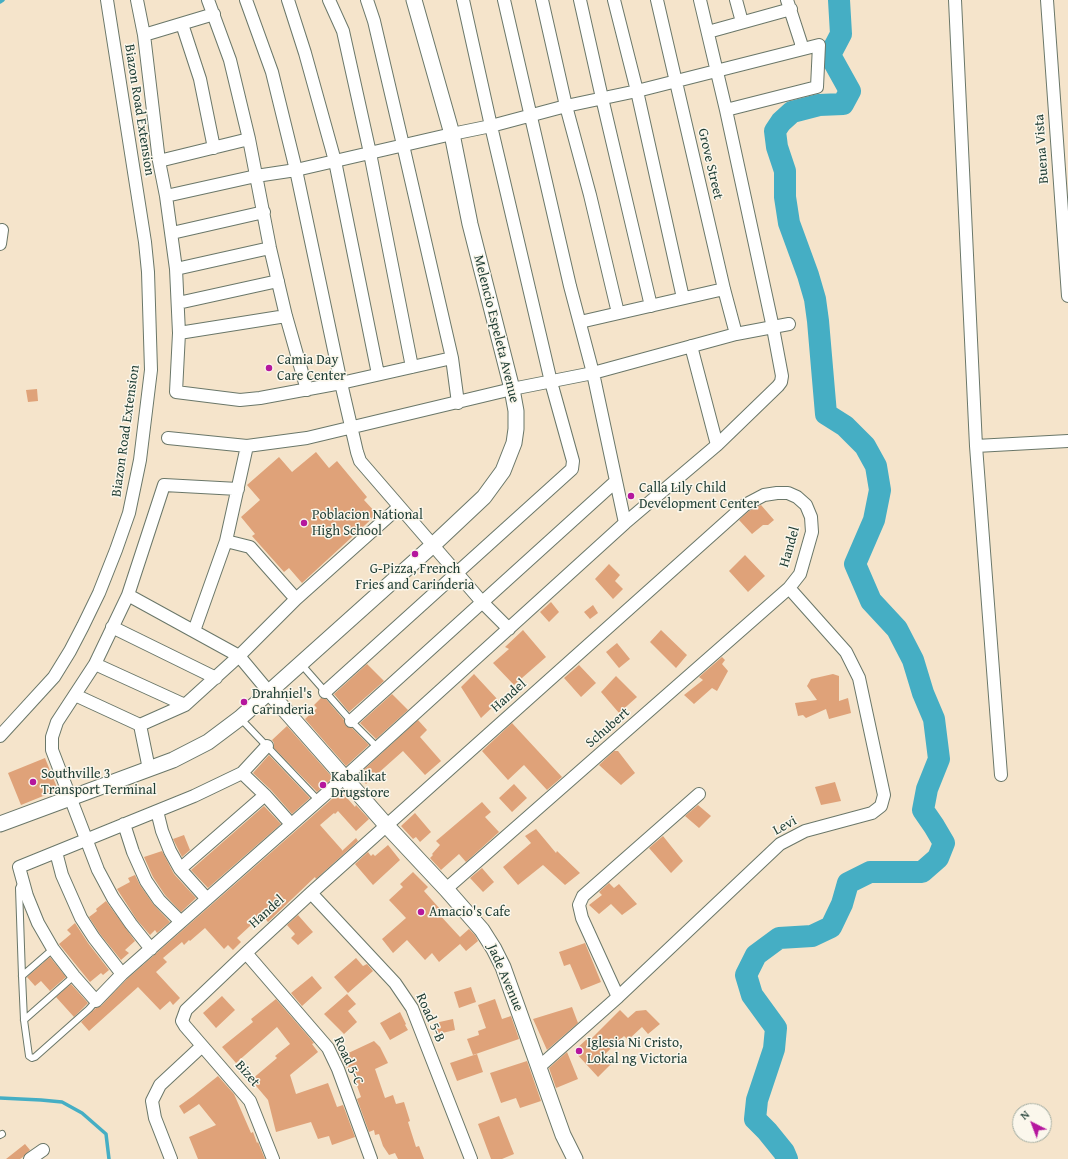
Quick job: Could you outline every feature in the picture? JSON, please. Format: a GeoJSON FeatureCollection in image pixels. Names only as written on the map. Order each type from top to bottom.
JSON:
{"type":"FeatureCollection","features":[{"type":"Feature","properties":{"kind":"street","name":"Biazon Road Extension"},"geometry":{"type":"LineString","coordinates":[[0,736],[54,676],[70,651],[83,626],[99,593],[129,513],[140,460],[151,370],[148,272],[145,242],[107,0]]}},
{"type":"Feature","properties":{"kind":"street"},"geometry":{"type":"LineString","coordinates":[[137,0],[144,35],[159,161],[172,233],[176,269],[179,333],[176,392],[240,400],[341,384],[378,374],[452,358]]}},
{"type":"Feature","properties":{"kind":"street"},"geometry":{"type":"LineString","coordinates":[[208,0],[230,60],[249,139],[270,248],[286,316],[307,390]]}},
{"type":"Feature","properties":{"kind":"street"},"geometry":{"type":"LineString","coordinates":[[246,0],[272,72],[296,170],[341,384],[360,461],[482,602],[509,629]]}},
{"type":"Feature","properties":{"kind":"street"},"geometry":{"type":"LineString","coordinates":[[288,0],[305,53],[335,161],[378,374]]}},
{"type":"Feature","properties":{"kind":"street"},"geometry":{"type":"LineString","coordinates":[[329,0],[343,31],[370,153],[412,367]]}},
{"type":"Feature","properties":{"kind":"street"},"geometry":{"type":"LineString","coordinates":[[366,0],[374,21],[452,358],[458,402]]}},
{"type":"Feature","properties":{"kind":"street","name":"Melencio Espeleta Avenue"},"geometry":{"type":"LineString","coordinates":[[0,824],[173,760],[203,745],[240,718],[433,545],[484,497],[503,471],[514,442],[516,429],[516,411],[512,389],[470,224],[452,134],[414,0]]}},
{"type":"Feature","properties":{"kind":"street"},"geometry":{"type":"LineString","coordinates":[[325,692],[456,572],[481,552],[572,469],[573,462],[551,382],[463,0]]}},
{"type":"Feature","properties":{"kind":"street"},"geometry":{"type":"LineString","coordinates":[[504,0],[532,116],[562,253],[593,372],[615,482],[625,523]]}},
{"type":"Feature","properties":{"kind":"street"},"geometry":{"type":"LineString","coordinates":[[542,0],[566,106],[590,195],[618,313]]}},
{"type":"Feature","properties":{"kind":"street"},"geometry":{"type":"LineString","coordinates":[[580,0],[651,306]]}},
{"type":"Feature","properties":{"kind":"street"},"geometry":{"type":"LineString","coordinates":[[614,0],[637,91],[683,298]]}},
{"type":"Feature","properties":{"kind":"street","name":"Grove Street"},"geometry":{"type":"LineString","coordinates":[[657,0],[724,289],[736,334]]}},
{"type":"Feature","properties":{"kind":"street"},"geometry":{"type":"LineString","coordinates":[[267,746],[242,773],[194,796],[19,867],[22,882],[38,923],[53,949],[96,1001],[122,974],[345,777],[625,523],[717,444],[781,382],[782,376],[718,71],[700,0]]}},
{"type":"Feature","properties":{"kind":"street"},"geometry":{"type":"LineString","coordinates":[[736,0],[742,22]]}},
{"type":"Feature","properties":{"kind":"street"},"geometry":{"type":"LineString","coordinates":[[955,0],[976,446],[1001,775]]}},
{"type":"Feature","properties":{"kind":"street","name":"Buena Vista"},"geometry":{"type":"LineString","coordinates":[[1047,0],[1068,296]]}},
{"type":"Feature","properties":{"kind":"street"},"geometry":{"type":"LineString","coordinates":[[708,32],[742,22],[789,4],[801,43],[801,49]]}},
{"type":"Feature","properties":{"kind":"street"},"geometry":{"type":"LineString","coordinates":[[144,35],[214,14]]}},
{"type":"Feature","properties":{"kind":"street"},"geometry":{"type":"LineString","coordinates":[[182,24],[200,80],[214,148]]}},
{"type":"Feature","properties":{"kind":"street"},"geometry":{"type":"LineString","coordinates":[[166,196],[256,176],[296,170],[491,126],[566,106],[637,91],[819,45],[817,87],[726,110]]}},
{"type":"Feature","properties":{"kind":"street"},"geometry":{"type":"LineString","coordinates":[[159,161],[249,139]]}},
{"type":"Feature","properties":{"kind":"street"},"geometry":{"type":"LineString","coordinates":[[172,233],[264,212]]}},
{"type":"Feature","properties":{"kind":"street"},"geometry":{"type":"LineString","coordinates":[[0,244],[2,230]]}},
{"type":"Feature","properties":{"kind":"street"},"geometry":{"type":"LineString","coordinates":[[176,269],[270,248]]}},
{"type":"Feature","properties":{"kind":"street"},"geometry":{"type":"LineString","coordinates":[[178,303],[278,281]]}},
{"type":"Feature","properties":{"kind":"street"},"geometry":{"type":"LineString","coordinates":[[580,322],[724,289]]}},
{"type":"Feature","properties":{"kind":"street"},"geometry":{"type":"LineString","coordinates":[[179,333],[286,316]]}},
{"type":"Feature","properties":{"kind":"street"},"geometry":{"type":"LineString","coordinates":[[168,438],[247,446],[307,438],[512,389],[593,372],[736,334],[789,324]]}},
{"type":"Feature","properties":{"kind":"street"},"geometry":{"type":"LineString","coordinates":[[691,346],[717,444]]}},
{"type":"Feature","properties":{"kind":"street"},"geometry":{"type":"LineString","coordinates":[[976,446],[1068,441]]}},
{"type":"Feature","properties":{"kind":"street"},"geometry":{"type":"LineString","coordinates":[[194,631],[226,541],[247,446]]}},
{"type":"Feature","properties":{"kind":"street"},"geometry":{"type":"LineString","coordinates":[[351,721],[615,482]]}},
{"type":"Feature","properties":{"kind":"street"},"geometry":{"type":"LineString","coordinates":[[151,949],[113,898],[98,870],[52,750],[52,738],[58,722],[95,664],[128,595],[164,485],[238,489]]}},
{"type":"Feature","properties":{"kind":"street","name":"Handel"},"geometry":{"type":"LineString","coordinates":[[183,1020],[186,1010],[246,952],[311,893],[739,510],[752,500],[764,495],[788,493],[797,497],[806,505],[811,517],[812,532],[800,574],[790,588]]}},
{"type":"Feature","properties":{"kind":"street"},"geometry":{"type":"LineString","coordinates":[[75,695],[140,725],[185,705],[216,678],[296,599],[399,507]]}},
{"type":"Feature","properties":{"kind":"street"},"geometry":{"type":"LineString","coordinates":[[226,541],[250,547],[296,599]]}},
{"type":"Feature","properties":{"kind":"street","name":"Schubert"},"geometry":{"type":"LineString","coordinates":[[446,889],[790,588]]}},
{"type":"Feature","properties":{"kind":"street","name":"Levi"},"geometry":{"type":"LineString","coordinates":[[539,1067],[618,996],[780,844],[805,830],[872,813],[881,806],[884,795],[858,678],[846,652],[790,588]]}},
{"type":"Feature","properties":{"kind":"street"},"geometry":{"type":"LineString","coordinates":[[128,595],[239,656],[269,692]]}},
{"type":"Feature","properties":{"kind":"street"},"geometry":{"type":"LineString","coordinates":[[112,627],[216,678]]}},
{"type":"Feature","properties":{"kind":"street"},"geometry":{"type":"LineString","coordinates":[[95,664],[185,705]]}},
{"type":"Feature","properties":{"kind":"street","name":"Jade Avenue"},"geometry":{"type":"LineString","coordinates":[[269,692],[387,826],[482,930],[494,949],[503,968],[563,1135],[575,1159]]}},
{"type":"Feature","properties":{"kind":"street"},"geometry":{"type":"LineString","coordinates":[[140,725],[149,769]]}},
{"type":"Feature","properties":{"kind":"street"},"geometry":{"type":"LineString","coordinates":[[242,773],[265,795],[291,824]]}},
{"type":"Feature","properties":{"kind":"street"},"geometry":{"type":"LineString","coordinates":[[618,996],[582,918],[579,905],[583,896],[699,794]]}},
{"type":"Feature","properties":{"kind":"street"},"geometry":{"type":"LineString","coordinates":[[180,869],[265,795]]}},
{"type":"Feature","properties":{"kind":"street"},"geometry":{"type":"LineString","coordinates":[[157,811],[162,831],[170,851],[180,869],[207,899]]}},
{"type":"Feature","properties":{"kind":"street"},"geometry":{"type":"LineString","coordinates":[[124,824],[133,852],[146,881],[159,900],[182,922]]}},
{"type":"Feature","properties":{"kind":"street"},"geometry":{"type":"LineString","coordinates":[[56,852],[62,875],[81,918],[94,938],[122,974]]}},
{"type":"Feature","properties":{"kind":"street","name":"Road 5-B"},"geometry":{"type":"LineString","coordinates":[[311,893],[395,983],[412,1008],[471,1159]]}},
{"type":"Feature","properties":{"kind":"street","name":"Road 5-C"},"geometry":{"type":"LineString","coordinates":[[246,952],[328,1048],[338,1068],[371,1159]]}},
{"type":"Feature","properties":{"kind":"street","name":"Bizet"},"geometry":{"type":"LineString","coordinates":[[183,1020],[182,1021],[185,1026],[250,1100],[273,1159]]}},
{"type":"Feature","properties":{"kind":"street"},"geometry":{"type":"LineString","coordinates":[[171,1159],[155,1118],[152,1101],[160,1085],[202,1046]]}},
{"type":"Feature","properties":{"kind":"street"},"geometry":{"type":"LineString","coordinates":[[30,1159],[43,1150]]}},
{"type":"Feature","properties":{"kind":"lane"},"geometry":{"type":"LineString","coordinates":[[301,664],[351,721],[377,747]]}},
{"type":"Feature","properties":{"kind":"lane"},"geometry":{"type":"LineString","coordinates":[[240,718],[318,800]]}},
{"type":"Feature","properties":{"kind":"lane"},"geometry":{"type":"LineString","coordinates":[[22,882],[19,888],[22,976],[24,1020],[29,1056],[32,1058],[35,1057],[96,1001]]}},
{"type":"Feature","properties":{"kind":"lane"},"geometry":{"type":"LineString","coordinates":[[22,976],[53,949]]}},
{"type":"Feature","properties":{"kind":"lane"},"geometry":{"type":"LineString","coordinates":[[24,1020],[74,976]]}},
{"type":"Feature","properties":{"kind":"building"},"geometry":{"type":"Polygon","coordinates":[[[37,389],[38,401],[28,402],[26,390],[37,389]]]}},
{"type":"Feature","properties":{"kind":"building","name":"Poblacion National High School"},"geometry":{"type":"Polygon","coordinates":[[[316,452],[329,468],[337,461],[367,497],[364,500],[377,514],[302,583],[289,568],[284,572],[252,536],[255,534],[241,517],[260,500],[247,485],[279,457],[292,472],[316,452]]]}},
{"type":"Feature","properties":{"kind":"building"},"geometry":{"type":"Polygon","coordinates":[[[761,505],[774,520],[768,525],[763,525],[752,534],[739,520],[749,511],[761,505]]]}},
{"type":"Feature","properties":{"kind":"building"},"geometry":{"type":"Polygon","coordinates":[[[745,555],[765,576],[748,592],[729,571],[745,555]]]}},
{"type":"Feature","properties":{"kind":"building"},"geometry":{"type":"Polygon","coordinates":[[[609,564],[620,575],[615,581],[623,589],[613,599],[595,579],[609,564]]]}},
{"type":"Feature","properties":{"kind":"building"},"geometry":{"type":"Polygon","coordinates":[[[551,602],[559,612],[549,622],[540,612],[551,602]]]}},
{"type":"Feature","properties":{"kind":"building"},"geometry":{"type":"Polygon","coordinates":[[[593,605],[598,613],[590,619],[584,612],[593,605]]]}},
{"type":"Feature","properties":{"kind":"building"},"geometry":{"type":"Polygon","coordinates":[[[523,630],[546,657],[514,685],[493,663],[509,649],[505,647],[523,630]]]}},
{"type":"Feature","properties":{"kind":"building"},"geometry":{"type":"Polygon","coordinates":[[[661,630],[687,655],[676,668],[650,642],[661,630]]]}},
{"type":"Feature","properties":{"kind":"building"},"geometry":{"type":"Polygon","coordinates":[[[617,643],[630,659],[619,668],[606,652],[617,643]]]}},
{"type":"Feature","properties":{"kind":"building"},"geometry":{"type":"Polygon","coordinates":[[[722,657],[725,660],[722,664],[728,671],[717,691],[712,688],[694,704],[684,695],[703,680],[699,677],[722,657]]]}},
{"type":"Feature","properties":{"kind":"building"},"geometry":{"type":"Polygon","coordinates":[[[367,664],[384,681],[349,712],[334,694],[367,664]]]}},
{"type":"Feature","properties":{"kind":"building"},"geometry":{"type":"Polygon","coordinates":[[[579,665],[596,683],[581,697],[564,678],[579,665]]]}},
{"type":"Feature","properties":{"kind":"building"},"geometry":{"type":"Polygon","coordinates":[[[474,674],[499,701],[481,718],[461,687],[474,674]]]}},
{"type":"Feature","properties":{"kind":"building"},"geometry":{"type":"Polygon","coordinates":[[[833,674],[839,676],[839,701],[848,698],[851,713],[829,719],[826,709],[806,718],[803,715],[798,716],[795,703],[817,700],[807,686],[811,679],[833,674]]]}},
{"type":"Feature","properties":{"kind":"building"},"geometry":{"type":"Polygon","coordinates":[[[616,676],[637,697],[619,713],[601,692],[616,676]]]}},
{"type":"Feature","properties":{"kind":"building"},"geometry":{"type":"Polygon","coordinates":[[[392,694],[408,710],[376,739],[360,723],[392,694]]]}},
{"type":"Feature","properties":{"kind":"building"},"geometry":{"type":"Polygon","coordinates":[[[321,698],[326,699],[344,720],[346,726],[352,728],[369,745],[346,766],[305,719],[317,708],[314,705],[321,698]]]}},
{"type":"Feature","properties":{"kind":"building"},"geometry":{"type":"Polygon","coordinates":[[[418,720],[427,730],[420,737],[441,761],[425,775],[403,751],[366,784],[358,775],[418,720]]]}},
{"type":"Feature","properties":{"kind":"building"},"geometry":{"type":"Polygon","coordinates":[[[512,723],[562,777],[547,790],[524,765],[508,780],[482,751],[512,723]]]}},
{"type":"Feature","properties":{"kind":"building"},"geometry":{"type":"Polygon","coordinates":[[[287,726],[333,778],[317,792],[274,748],[274,743],[272,740],[287,726]]]}},
{"type":"Feature","properties":{"kind":"building"},"geometry":{"type":"Polygon","coordinates":[[[614,751],[618,751],[635,773],[621,785],[599,765],[614,751]]]}},
{"type":"Feature","properties":{"kind":"building"},"geometry":{"type":"Polygon","coordinates":[[[269,755],[310,798],[292,814],[271,790],[253,773],[269,755]]]}},
{"type":"Feature","properties":{"kind":"building","name":"Southville 3 Transport Terminal"},"geometry":{"type":"Polygon","coordinates":[[[45,758],[58,790],[21,805],[8,773],[45,758]]]}},
{"type":"Feature","properties":{"kind":"building"},"geometry":{"type":"Polygon","coordinates":[[[835,782],[841,801],[821,805],[815,787],[835,782]]]}},
{"type":"Feature","properties":{"kind":"building"},"geometry":{"type":"Polygon","coordinates":[[[514,784],[527,798],[512,812],[499,798],[514,784]]]}},
{"type":"Feature","properties":{"kind":"building"},"geometry":{"type":"Polygon","coordinates":[[[341,791],[355,807],[356,805],[369,819],[356,831],[338,811],[320,825],[343,851],[356,838],[358,841],[316,879],[315,877],[268,922],[262,915],[237,938],[241,942],[233,950],[228,945],[224,949],[205,928],[184,945],[182,942],[163,958],[167,962],[156,972],[180,998],[173,1005],[170,1001],[160,1010],[138,987],[89,1031],[81,1022],[96,1008],[101,1006],[127,979],[341,791]]]}},
{"type":"Feature","properties":{"kind":"building"},"geometry":{"type":"Polygon","coordinates":[[[482,802],[491,812],[485,817],[499,832],[466,862],[459,854],[441,870],[430,858],[440,845],[436,841],[482,802]]]}},
{"type":"Feature","properties":{"kind":"building"},"geometry":{"type":"Polygon","coordinates":[[[698,805],[711,816],[699,828],[685,816],[698,805]]]}},
{"type":"Feature","properties":{"kind":"building"},"geometry":{"type":"Polygon","coordinates":[[[264,806],[281,824],[208,888],[191,870],[264,806]]]}},
{"type":"Feature","properties":{"kind":"building"},"geometry":{"type":"Polygon","coordinates":[[[415,813],[431,832],[420,842],[416,837],[413,839],[401,826],[415,813]]]}},
{"type":"Feature","properties":{"kind":"building"},"geometry":{"type":"Polygon","coordinates":[[[536,829],[556,853],[557,851],[580,873],[565,885],[543,865],[518,885],[503,867],[531,843],[525,836],[536,829]]]}},
{"type":"Feature","properties":{"kind":"building"},"geometry":{"type":"Polygon","coordinates":[[[184,835],[190,850],[182,857],[173,839],[184,835]]]}},
{"type":"Feature","properties":{"kind":"building"},"geometry":{"type":"Polygon","coordinates":[[[663,836],[683,861],[671,873],[649,848],[663,836]]]}},
{"type":"Feature","properties":{"kind":"building"},"geometry":{"type":"Polygon","coordinates":[[[388,845],[400,860],[373,885],[355,864],[368,852],[371,856],[373,854],[375,856],[388,845]]]}},
{"type":"Feature","properties":{"kind":"building"},"geometry":{"type":"Polygon","coordinates":[[[162,851],[174,874],[196,898],[181,912],[165,895],[153,877],[144,857],[162,851]]]}},
{"type":"Feature","properties":{"kind":"building"},"geometry":{"type":"Polygon","coordinates":[[[482,868],[494,882],[483,892],[470,878],[482,868]]]}},
{"type":"Feature","properties":{"kind":"building"},"geometry":{"type":"Polygon","coordinates":[[[413,872],[428,887],[424,891],[440,909],[437,912],[460,937],[469,929],[475,935],[478,941],[466,951],[460,944],[439,962],[432,953],[425,960],[407,940],[393,953],[382,939],[406,918],[389,900],[403,887],[400,884],[413,872]]]}},
{"type":"Feature","properties":{"kind":"building"},"geometry":{"type":"Polygon","coordinates":[[[135,875],[153,904],[170,922],[157,933],[155,930],[150,935],[137,920],[117,889],[130,882],[128,878],[135,875]]]}},
{"type":"Feature","properties":{"kind":"building"},"geometry":{"type":"Polygon","coordinates":[[[609,883],[614,888],[619,884],[637,904],[622,915],[611,904],[599,914],[589,905],[602,895],[599,892],[609,883]]]}},
{"type":"Feature","properties":{"kind":"building"},"geometry":{"type":"Polygon","coordinates":[[[106,901],[135,941],[125,950],[129,953],[121,960],[100,934],[89,917],[106,901]]]}},
{"type":"Feature","properties":{"kind":"building"},"geometry":{"type":"Polygon","coordinates":[[[298,915],[313,932],[298,945],[291,938],[295,934],[287,925],[298,915]]]}},
{"type":"Feature","properties":{"kind":"building"},"geometry":{"type":"Polygon","coordinates":[[[75,923],[109,970],[103,975],[101,973],[90,982],[59,944],[71,934],[67,930],[75,923]]]}},
{"type":"Feature","properties":{"kind":"building"},"geometry":{"type":"Polygon","coordinates":[[[585,943],[601,982],[581,990],[570,964],[564,966],[559,952],[585,943]]]}},
{"type":"Feature","properties":{"kind":"building"},"geometry":{"type":"Polygon","coordinates":[[[50,957],[66,977],[50,991],[41,981],[35,986],[27,977],[50,957]]]}},
{"type":"Feature","properties":{"kind":"building"},"geometry":{"type":"Polygon","coordinates":[[[356,958],[363,966],[367,964],[373,971],[348,993],[334,977],[356,958]]]}},
{"type":"Feature","properties":{"kind":"building"},"geometry":{"type":"Polygon","coordinates":[[[312,976],[322,988],[302,1006],[291,993],[312,976]]]}},
{"type":"Feature","properties":{"kind":"building"},"geometry":{"type":"Polygon","coordinates":[[[71,984],[88,1003],[74,1017],[56,997],[71,984]]]}},
{"type":"Feature","properties":{"kind":"building"},"geometry":{"type":"Polygon","coordinates":[[[471,987],[476,1002],[459,1008],[454,992],[471,987]]]}},
{"type":"Feature","properties":{"kind":"building"},"geometry":{"type":"Polygon","coordinates":[[[347,994],[356,1004],[348,1011],[357,1022],[344,1034],[324,1014],[347,994]]]}},
{"type":"Feature","properties":{"kind":"building"},"geometry":{"type":"Polygon","coordinates":[[[222,996],[235,1010],[216,1028],[203,1013],[222,996]]]}},
{"type":"Feature","properties":{"kind":"building"},"geometry":{"type":"Polygon","coordinates":[[[276,999],[314,1043],[312,1044],[318,1052],[290,1075],[296,1094],[328,1083],[337,1107],[343,1105],[355,1137],[332,1145],[329,1136],[318,1139],[311,1122],[276,1132],[268,1100],[251,1080],[277,1058],[275,1056],[290,1044],[277,1027],[236,1063],[222,1047],[253,1022],[251,1019],[276,999]]]}},
{"type":"Feature","properties":{"kind":"building"},"geometry":{"type":"Polygon","coordinates":[[[495,999],[502,1019],[511,1016],[519,1039],[473,1055],[467,1039],[479,1035],[478,1031],[486,1028],[478,1005],[495,999]]]}},
{"type":"Feature","properties":{"kind":"building"},"geometry":{"type":"Polygon","coordinates":[[[572,1007],[578,1023],[547,1050],[533,1019],[572,1007]]]}},
{"type":"Feature","properties":{"kind":"building"},"geometry":{"type":"Polygon","coordinates":[[[620,1010],[628,1018],[636,1011],[646,1010],[660,1024],[648,1034],[642,1027],[628,1040],[624,1036],[604,1055],[612,1063],[598,1077],[574,1051],[588,1038],[590,1040],[620,1010]]]}},
{"type":"Feature","properties":{"kind":"building"},"geometry":{"type":"Polygon","coordinates":[[[400,1012],[408,1030],[390,1040],[380,1023],[400,1012]]]}},
{"type":"Feature","properties":{"kind":"building"},"geometry":{"type":"Polygon","coordinates":[[[453,1019],[455,1030],[438,1034],[435,1023],[453,1019]]]}},
{"type":"Feature","properties":{"kind":"building"},"geometry":{"type":"Polygon","coordinates":[[[374,1041],[380,1047],[388,1063],[375,1069],[385,1098],[393,1095],[396,1104],[404,1102],[410,1121],[408,1122],[416,1147],[419,1146],[424,1159],[398,1159],[395,1153],[389,1155],[383,1146],[379,1134],[375,1135],[374,1130],[369,1132],[357,1099],[361,1097],[351,1069],[348,1070],[342,1056],[374,1041]]]}},
{"type":"Feature","properties":{"kind":"building"},"geometry":{"type":"Polygon","coordinates":[[[567,1052],[578,1079],[556,1088],[549,1068],[567,1052]]]}},
{"type":"Feature","properties":{"kind":"building"},"geometry":{"type":"Polygon","coordinates":[[[477,1054],[483,1072],[457,1081],[450,1063],[477,1054]]]}},
{"type":"Feature","properties":{"kind":"building"},"geometry":{"type":"Polygon","coordinates":[[[527,1061],[541,1101],[520,1108],[516,1098],[501,1103],[490,1073],[527,1061]]]}},
{"type":"Feature","properties":{"kind":"building"},"geometry":{"type":"Polygon","coordinates":[[[218,1076],[234,1094],[251,1133],[253,1132],[265,1159],[198,1159],[189,1137],[216,1125],[199,1104],[184,1114],[179,1106],[218,1076]]]}},
{"type":"Feature","properties":{"kind":"building"},"geometry":{"type":"Polygon","coordinates":[[[499,1116],[514,1154],[502,1159],[491,1159],[478,1124],[499,1116]]]}},
{"type":"Feature","properties":{"kind":"building"},"geometry":{"type":"Polygon","coordinates":[[[25,1144],[30,1150],[23,1157],[20,1159],[6,1159],[25,1144]]]}},
{"type":"Feature","properties":{"kind":"waterway"},"geometry":{"type":"LineString","coordinates":[[787,1159],[784,1152],[755,1119],[757,1100],[774,1049],[776,1028],[752,995],[746,975],[756,955],[779,938],[812,936],[831,927],[842,904],[848,883],[870,872],[922,872],[938,858],[944,843],[923,810],[927,789],[939,759],[934,719],[923,693],[913,660],[897,629],[871,601],[855,564],[874,520],[880,490],[876,466],[865,446],[845,426],[826,414],[815,299],[789,223],[785,197],[785,171],[777,147],[775,131],[781,122],[792,112],[819,105],[843,104],[850,91],[830,55],[841,34],[839,0]]}},
{"type":"Feature","properties":{"kind":"waterway"},"geometry":{"type":"LineString","coordinates":[[0,1098],[62,1102],[82,1113],[106,1134],[109,1159]]}},
{"type":"Feature","properties":{"kind":"place","name":"Camia Day Care Center"},"geometry":{"type":"Point","coordinates":[269,368]}},
{"type":"Feature","properties":{"kind":"place","name":"Calla Lily Child Development Center"},"geometry":{"type":"Point","coordinates":[631,496]}},
{"type":"Feature","properties":{"kind":"place","name":"Poblacion National High School"},"geometry":{"type":"Point","coordinates":[304,523]}},
{"type":"Feature","properties":{"kind":"place","name":"G-Pizza, French Fries and Carinderia"},"geometry":{"type":"Point","coordinates":[415,554]}},
{"type":"Feature","properties":{"kind":"place","name":"Drahniel's Carinderia"},"geometry":{"type":"Point","coordinates":[244,702]}},
{"type":"Feature","properties":{"kind":"place","name":"Southville 3 Transport Terminal"},"geometry":{"type":"Point","coordinates":[33,782]}},
{"type":"Feature","properties":{"kind":"place","name":"Kabalikat Drugstore"},"geometry":{"type":"Point","coordinates":[323,785]}},
{"type":"Feature","properties":{"kind":"place","name":"Amacio's Cafe"},"geometry":{"type":"Point","coordinates":[421,912]}},
{"type":"Feature","properties":{"kind":"place","name":"Iglesia Ni Cristo, Lokal ng Victoria"},"geometry":{"type":"Point","coordinates":[579,1051]}}]}
